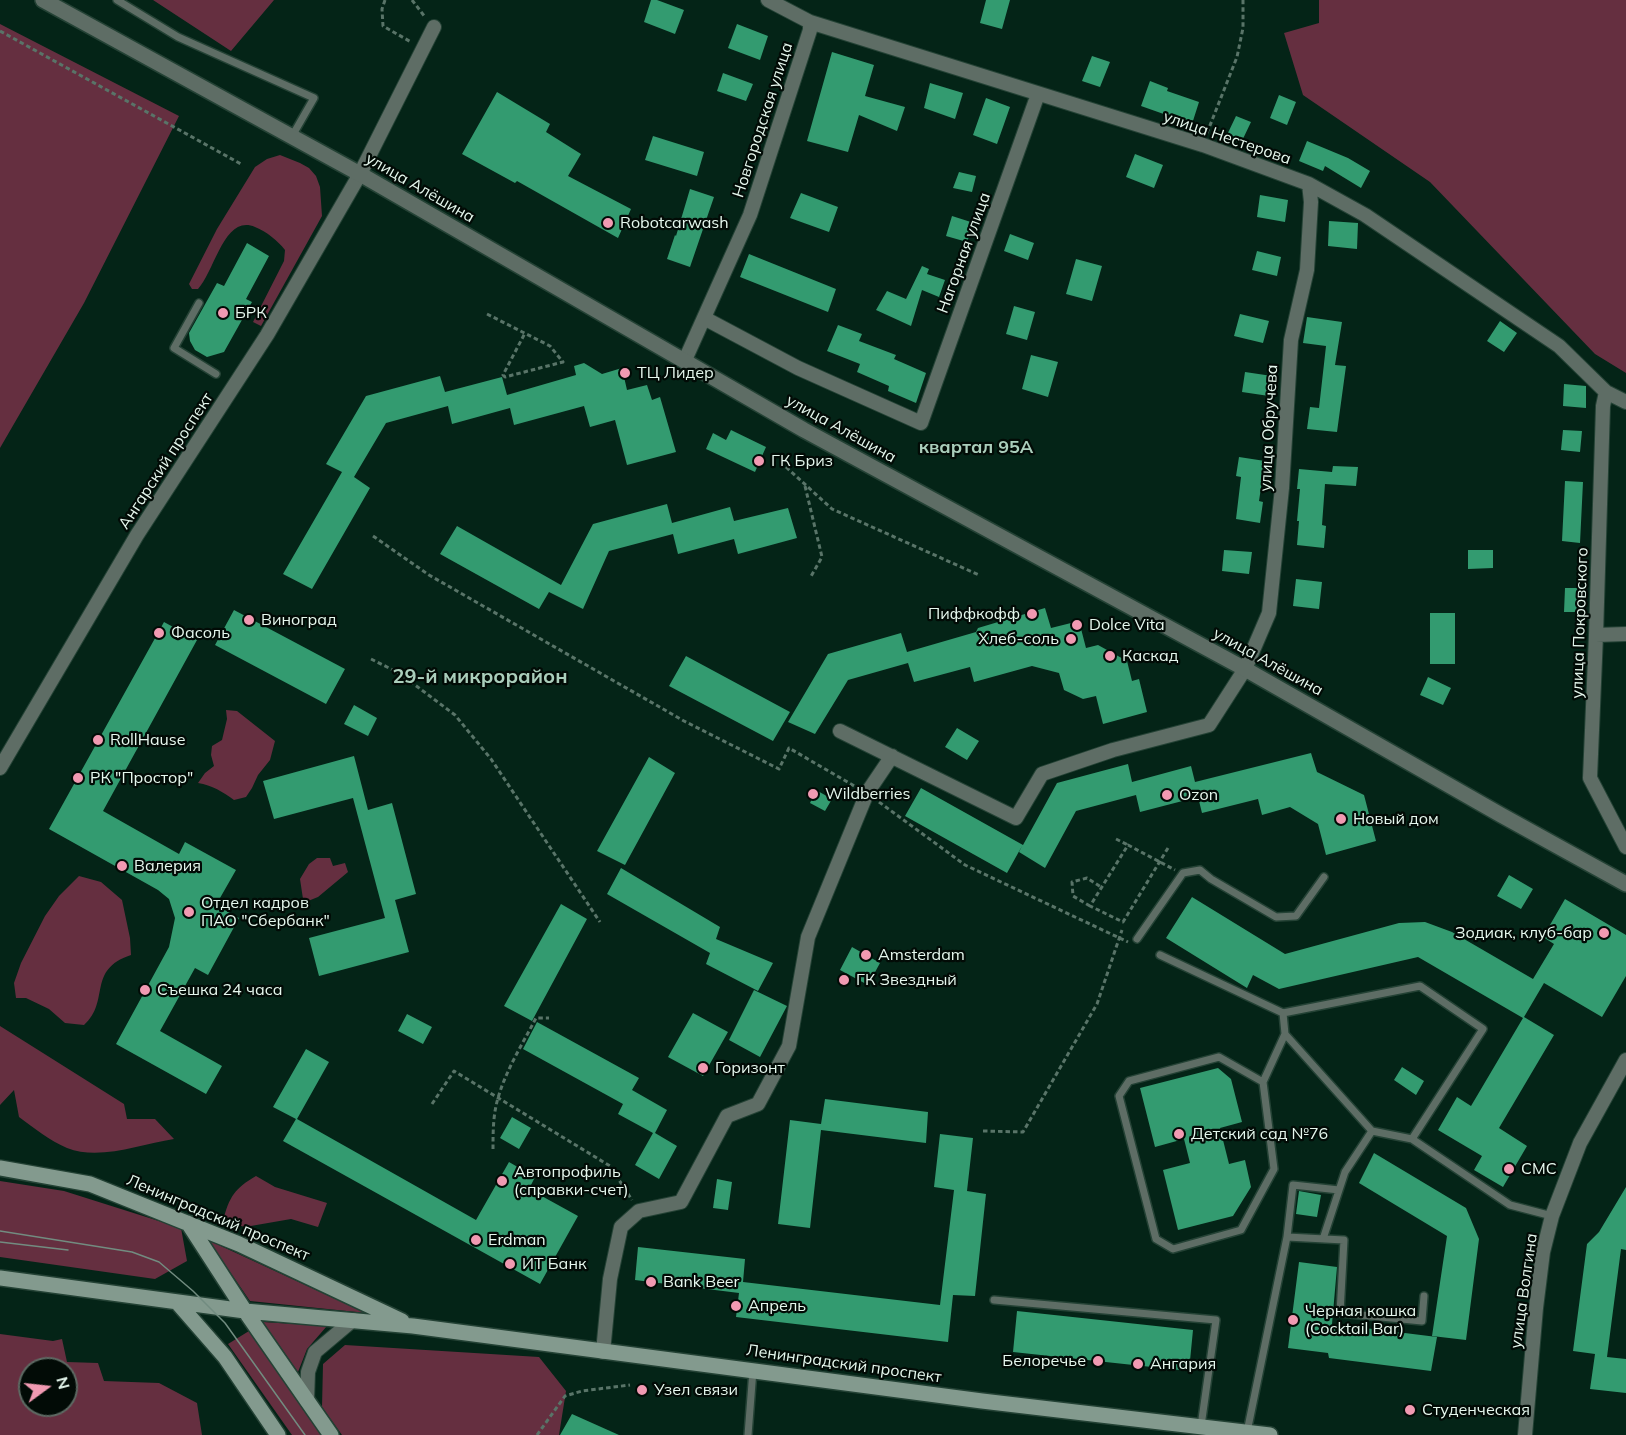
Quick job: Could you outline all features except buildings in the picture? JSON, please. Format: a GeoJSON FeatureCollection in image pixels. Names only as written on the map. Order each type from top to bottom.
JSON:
{"type":"FeatureCollection","features":[{"type":"Feature","properties":{"kind":"main road","name":"Ленинградский проспект"},"geometry":{"type":"LineString","coordinates":[[0,1168],[90,1184],[239,1244],[413,1326]]}},
{"type":"Feature","properties":{"kind":"main road"},"geometry":{"type":"LineString","coordinates":[[188,1223],[245,1311],[331,1435]]}},
{"type":"Feature","properties":{"kind":"main road","name":"Ленинградский проспект"},"geometry":{"type":"LineString","coordinates":[[0,1278],[245,1311],[413,1326],[982,1401],[1270,1435]]}},
{"type":"Feature","properties":{"kind":"main road"},"geometry":{"type":"LineString","coordinates":[[177,1302],[225,1357],[279,1435]]}},
{"type":"Feature","properties":{"kind":"street","name":"улица Алёшина"},"geometry":{"type":"LineString","coordinates":[[43,0],[360,174],[804,430],[1245,669],[1626,884]]}},
{"type":"Feature","properties":{"kind":"street","name":"улица Нестерова"},"geometry":{"type":"LineString","coordinates":[[768,0],[810,22],[1203,145],[1309,184],[1365,215],[1559,346],[1606,393],[1626,402]]}},
{"type":"Feature","properties":{"kind":"street","name":"Новгородская улица"},"geometry":{"type":"LineString","coordinates":[[685,360],[750,215],[810,30],[810,22]]}},
{"type":"Feature","properties":{"kind":"street","name":"Ангарский проспект"},"geometry":{"type":"LineString","coordinates":[[0,768],[137,535],[267,335],[360,174],[434,27]]}},
{"type":"Feature","properties":{"kind":"street","name":"Нагорная улица"},"geometry":{"type":"LineString","coordinates":[[704,318],[798,369],[921,423],[1038,94]]}},
{"type":"Feature","properties":{"kind":"street","name":"улица Обручева"},"geometry":{"type":"LineString","coordinates":[[892,756],[1016,818],[1042,774],[1113,750],[1209,725],[1245,669],[1269,614],[1282,488],[1291,340],[1307,270],[1311,202],[1309,184]]}},
{"type":"Feature","properties":{"kind":"street","name":"улица Покровского"},"geometry":{"type":"LineString","coordinates":[[1606,393],[1603,406],[1590,778],[1626,847]]}},
{"type":"Feature","properties":{"kind":"street"},"geometry":{"type":"LineString","coordinates":[[1596,635],[1626,634]]}},
{"type":"Feature","properties":{"kind":"street"},"geometry":{"type":"LineString","coordinates":[[603,1352],[610,1279],[621,1227],[639,1211],[681,1202],[727,1116],[758,1104],[789,1046],[808,937],[867,793],[892,756],[840,731]]}},
{"type":"Feature","properties":{"kind":"street","name":"улица Волгина"},"geometry":{"type":"LineString","coordinates":[[1525,1435],[1536,1308],[1543,1252],[1552,1216],[1580,1143],[1626,1060]]}},
{"type":"Feature","properties":{"kind":"street"},"geometry":{"type":"LineString","coordinates":[[307,1401],[308,1372],[315,1352],[354,1320]]}},
{"type":"Feature","properties":{"kind":"lane"},"geometry":{"type":"LineString","coordinates":[[117,0],[178,37],[314,98],[291,138]]}},
{"type":"Feature","properties":{"kind":"lane"},"geometry":{"type":"LineString","coordinates":[[199,303],[174,348],[216,374]]}},
{"type":"Feature","properties":{"kind":"lane"},"geometry":{"type":"LineString","coordinates":[[1135,942],[1183,873],[1200,870],[1211,879],[1276,916],[1296,916],[1324,877]]}},
{"type":"Feature","properties":{"kind":"lane"},"geometry":{"type":"LineString","coordinates":[[1160,955],[1283,1013],[1420,986],[1483,1029],[1412,1139]]}},
{"type":"Feature","properties":{"kind":"lane"},"geometry":{"type":"LineString","coordinates":[[1263,1082],[1219,1057],[1129,1082],[1119,1096],[1156,1239],[1173,1249],[1241,1230],[1274,1169],[1263,1082],[1285,1034],[1283,1013]]}},
{"type":"Feature","properties":{"kind":"lane"},"geometry":{"type":"LineString","coordinates":[[1285,1034],[1372,1131],[1412,1139],[1510,1205],[1552,1216]]}},
{"type":"Feature","properties":{"kind":"lane"},"geometry":{"type":"LineString","coordinates":[[1323,1239],[1345,1172],[1372,1131]]}},
{"type":"Feature","properties":{"kind":"lane"},"geometry":{"type":"LineString","coordinates":[[1247,1434],[1287,1237],[1293,1185],[1339,1190]]}},
{"type":"Feature","properties":{"kind":"lane"},"geometry":{"type":"LineString","coordinates":[[1287,1237],[1344,1240],[1340,1313],[1422,1321],[1424,1296]]}},
{"type":"Feature","properties":{"kind":"lane"},"geometry":{"type":"LineString","coordinates":[[994,1300],[1216,1320],[1201,1426]]}},
{"type":"Feature","properties":{"kind":"lane"},"geometry":{"type":"LineString","coordinates":[[748,1435],[753,1370]]}},
{"type":"Feature","properties":{"kind":"path"},"geometry":{"type":"LineString","coordinates":[[385,0],[382,9],[383,26],[414,43]]}},
{"type":"Feature","properties":{"kind":"path"},"geometry":{"type":"LineString","coordinates":[[412,0],[434,27]]}},
{"type":"Feature","properties":{"kind":"path"},"geometry":{"type":"LineString","coordinates":[[1203,145],[1208,126],[1237,57],[1243,28],[1243,0]]}},
{"type":"Feature","properties":{"kind":"path"},"geometry":{"type":"LineString","coordinates":[[0,31],[241,164]]}},
{"type":"Feature","properties":{"kind":"path"},"geometry":{"type":"LineString","coordinates":[[487,314],[525,333],[550,346],[562,362],[505,377],[503,375],[525,333]]}},
{"type":"Feature","properties":{"kind":"path"},"geometry":{"type":"LineString","coordinates":[[786,466],[832,509],[979,575]]}},
{"type":"Feature","properties":{"kind":"path"},"geometry":{"type":"LineString","coordinates":[[805,484],[822,557],[810,578]]}},
{"type":"Feature","properties":{"kind":"path"},"geometry":{"type":"LineString","coordinates":[[373,536],[429,574],[684,721],[779,769],[789,748],[867,793],[964,866],[1119,938],[1135,942]]}},
{"type":"Feature","properties":{"kind":"path"},"geometry":{"type":"LineString","coordinates":[[371,659],[399,673],[455,716],[491,759],[600,922]]}},
{"type":"Feature","properties":{"kind":"path"},"geometry":{"type":"LineString","coordinates":[[1116,839],[1176,871]]}},
{"type":"Feature","properties":{"kind":"path"},"geometry":{"type":"LineString","coordinates":[[1090,906],[1128,845]]}},
{"type":"Feature","properties":{"kind":"path"},"geometry":{"type":"LineString","coordinates":[[1101,887],[1087,878],[1072,882],[1073,896],[1123,922],[1168,848]]}},
{"type":"Feature","properties":{"kind":"path"},"geometry":{"type":"LineString","coordinates":[[983,1131],[1023,1132],[1097,1004],[1122,930]]}},
{"type":"Feature","properties":{"kind":"path"},"geometry":{"type":"LineString","coordinates":[[493,1149],[498,1099],[504,1081],[536,1018],[549,1018]]}},
{"type":"Feature","properties":{"kind":"path"},"geometry":{"type":"LineString","coordinates":[[432,1104],[454,1071],[610,1166],[639,1211]]}},
{"type":"Feature","properties":{"kind":"path"},"geometry":{"type":"LineString","coordinates":[[537,1435],[565,1396],[582,1391],[630,1385]]}},
{"type":"Feature","properties":{"kind":"shaded area"},"geometry":{"type":"Polygon","coordinates":[[[153,0],[274,0],[231,51],[153,0]]]}},
{"type":"Feature","properties":{"kind":"shaded area"},"geometry":{"type":"Polygon","coordinates":[[[1319,0],[1626,0],[1626,373],[1595,354],[1430,182],[1303,95],[1284,33],[1319,23],[1319,0]]]}},
{"type":"Feature","properties":{"kind":"shaded area"},"geometry":{"type":"Polygon","coordinates":[[[0,24],[179,116],[84,303],[0,448],[0,24]]]}},
{"type":"Feature","properties":{"kind":"shaded area"},"geometry":{"type":"Polygon","coordinates":[[[280,155],[309,168],[316,176],[320,187],[322,216],[261,326],[253,322],[284,261],[285,250],[264,231],[244,225],[235,229],[221,246],[198,289],[192,289],[189,284],[217,229],[255,167],[267,159],[280,155]]]}},
{"type":"Feature","properties":{"kind":"shaded area"},"geometry":{"type":"Polygon","coordinates":[[[226,710],[237,711],[275,741],[270,760],[258,775],[246,797],[234,800],[217,789],[198,783],[214,766],[211,755],[212,746],[222,740],[227,719],[226,710]]]}},
{"type":"Feature","properties":{"kind":"shaded area"},"geometry":{"type":"Polygon","coordinates":[[[317,858],[330,858],[333,866],[345,863],[348,872],[318,897],[308,901],[303,899],[300,879],[309,864],[317,858]]]}},
{"type":"Feature","properties":{"kind":"shaded area"},"geometry":{"type":"Polygon","coordinates":[[[79,876],[101,882],[122,900],[131,955],[117,961],[108,969],[103,977],[92,1016],[84,1025],[65,1023],[49,1009],[26,998],[16,998],[14,983],[21,963],[45,916],[59,896],[79,876]]]}},
{"type":"Feature","properties":{"kind":"shaded area"},"geometry":{"type":"Polygon","coordinates":[[[0,1026],[124,1104],[127,1119],[155,1119],[174,1139],[93,1153],[67,1148],[48,1138],[19,1117],[14,1090],[0,1105],[0,1026]]]}},
{"type":"Feature","properties":{"kind":"shaded area"},"geometry":{"type":"Polygon","coordinates":[[[256,1176],[275,1187],[327,1203],[318,1227],[291,1219],[245,1227],[223,1221],[234,1194],[256,1176]]]}},
{"type":"Feature","properties":{"kind":"shaded area"},"geometry":{"type":"Polygon","coordinates":[[[0,1181],[64,1191],[181,1228],[187,1261],[155,1279],[0,1257],[0,1181]]]}},
{"type":"Feature","properties":{"kind":"shaded area"},"geometry":{"type":"Polygon","coordinates":[[[208,1240],[366,1313],[250,1301],[208,1240]]]}},
{"type":"Feature","properties":{"kind":"shaded area"},"geometry":{"type":"Polygon","coordinates":[[[263,1322],[327,1326],[307,1349],[298,1372],[263,1322]]]}},
{"type":"Feature","properties":{"kind":"shaded area"},"geometry":{"type":"Polygon","coordinates":[[[249,1331],[321,1435],[292,1435],[228,1344],[249,1331]]]}},
{"type":"Feature","properties":{"kind":"shaded area"},"geometry":{"type":"Polygon","coordinates":[[[0,1334],[53,1341],[62,1339],[66,1357],[18,1357],[18,1417],[78,1417],[78,1362],[98,1363],[104,1381],[159,1383],[197,1403],[202,1435],[0,1435],[0,1334]]]}},
{"type":"Feature","properties":{"kind":"shaded area"},"geometry":{"type":"Polygon","coordinates":[[[345,1345],[539,1357],[566,1391],[559,1435],[342,1435],[322,1407],[323,1364],[345,1345]]]}},
{"type":"Feature","properties":{"kind":"tram line"},"geometry":{"type":"LineString","coordinates":[[0,1231],[132,1252],[159,1262],[225,1323],[305,1435]]}},
{"type":"Feature","properties":{"kind":"tram line"},"geometry":{"type":"LineString","coordinates":[[0,1242],[68,1250]]}},
{"type":"Feature","properties":{"kind":"place","name":"Robotcarwash"},"geometry":{"type":"Point","coordinates":[608,223]}},
{"type":"Feature","properties":{"kind":"place","name":"БРК"},"geometry":{"type":"Point","coordinates":[223,313]}},
{"type":"Feature","properties":{"kind":"place","name":"ТЦ Лидер"},"geometry":{"type":"Point","coordinates":[625,373]}},
{"type":"Feature","properties":{"kind":"place","name":"ГК Бриз"},"geometry":{"type":"Point","coordinates":[759,461]}},
{"type":"Feature","properties":{"kind":"place","name":"Пиффкофф"},"geometry":{"type":"Point","coordinates":[1032,614]}},
{"type":"Feature","properties":{"kind":"place","name":"Виноград"},"geometry":{"type":"Point","coordinates":[249,620]}},
{"type":"Feature","properties":{"kind":"place","name":"Dolce Vita"},"geometry":{"type":"Point","coordinates":[1077,625]}},
{"type":"Feature","properties":{"kind":"place","name":"Фасоль"},"geometry":{"type":"Point","coordinates":[159,633]}},
{"type":"Feature","properties":{"kind":"place","name":"Хлеб-соль"},"geometry":{"type":"Point","coordinates":[1071,639]}},
{"type":"Feature","properties":{"kind":"place","name":"Каскад"},"geometry":{"type":"Point","coordinates":[1110,656]}},
{"type":"Feature","properties":{"kind":"place","name":"RollHause"},"geometry":{"type":"Point","coordinates":[98,740]}},
{"type":"Feature","properties":{"kind":"place","name":"РК \"Простор\""},"geometry":{"type":"Point","coordinates":[78,778]}},
{"type":"Feature","properties":{"kind":"place","name":"Wildberries"},"geometry":{"type":"Point","coordinates":[813,794]}},
{"type":"Feature","properties":{"kind":"place","name":"Ozon"},"geometry":{"type":"Point","coordinates":[1167,795]}},
{"type":"Feature","properties":{"kind":"place","name":"Новый дом"},"geometry":{"type":"Point","coordinates":[1341,819]}},
{"type":"Feature","properties":{"kind":"place","name":"Валерия"},"geometry":{"type":"Point","coordinates":[122,866]}},
{"type":"Feature","properties":{"kind":"place","name":"Отдел кадров ПАО \"Сбербанк\""},"geometry":{"type":"Point","coordinates":[189,912]}},
{"type":"Feature","properties":{"kind":"place","name":"Зодиак, клуб-бар"},"geometry":{"type":"Point","coordinates":[1604,933]}},
{"type":"Feature","properties":{"kind":"place","name":"Amsterdam"},"geometry":{"type":"Point","coordinates":[866,955]}},
{"type":"Feature","properties":{"kind":"place","name":"ГК Звездный"},"geometry":{"type":"Point","coordinates":[844,980]}},
{"type":"Feature","properties":{"kind":"place","name":"Съешка 24 часа"},"geometry":{"type":"Point","coordinates":[145,990]}},
{"type":"Feature","properties":{"kind":"place","name":"Горизонт"},"geometry":{"type":"Point","coordinates":[703,1068]}},
{"type":"Feature","properties":{"kind":"place","name":"Детский сад №76"},"geometry":{"type":"Point","coordinates":[1179,1134]}},
{"type":"Feature","properties":{"kind":"place","name":"СМС"},"geometry":{"type":"Point","coordinates":[1509,1169]}},
{"type":"Feature","properties":{"kind":"place","name":"Автопрофиль (справки-счет)"},"geometry":{"type":"Point","coordinates":[502,1181]}},
{"type":"Feature","properties":{"kind":"place","name":"Erdman"},"geometry":{"type":"Point","coordinates":[476,1240]}},
{"type":"Feature","properties":{"kind":"place","name":"ИТ Банк"},"geometry":{"type":"Point","coordinates":[510,1264]}},
{"type":"Feature","properties":{"kind":"place","name":"Bank Beer"},"geometry":{"type":"Point","coordinates":[651,1282]}},
{"type":"Feature","properties":{"kind":"place","name":"Апрель"},"geometry":{"type":"Point","coordinates":[736,1306]}},
{"type":"Feature","properties":{"kind":"place","name":"Черная кошка (Cocktail Bar)"},"geometry":{"type":"Point","coordinates":[1293,1320]}},
{"type":"Feature","properties":{"kind":"place","name":"Белоречье"},"geometry":{"type":"Point","coordinates":[1098,1361]}},
{"type":"Feature","properties":{"kind":"place","name":"Ангария"},"geometry":{"type":"Point","coordinates":[1138,1364]}},
{"type":"Feature","properties":{"kind":"place","name":"Узел связи"},"geometry":{"type":"Point","coordinates":[642,1390]}},
{"type":"Feature","properties":{"kind":"place","name":"Студенческая"},"geometry":{"type":"Point","coordinates":[1410,1410]}},
{"type":"Feature","properties":{"kind":"district","name":"квартал 95А"},"geometry":{"type":"Point","coordinates":[976,448]}},
{"type":"Feature","properties":{"kind":"district","name":"29-й микрорайон"},"geometry":{"type":"Point","coordinates":[480,677]}}]}
